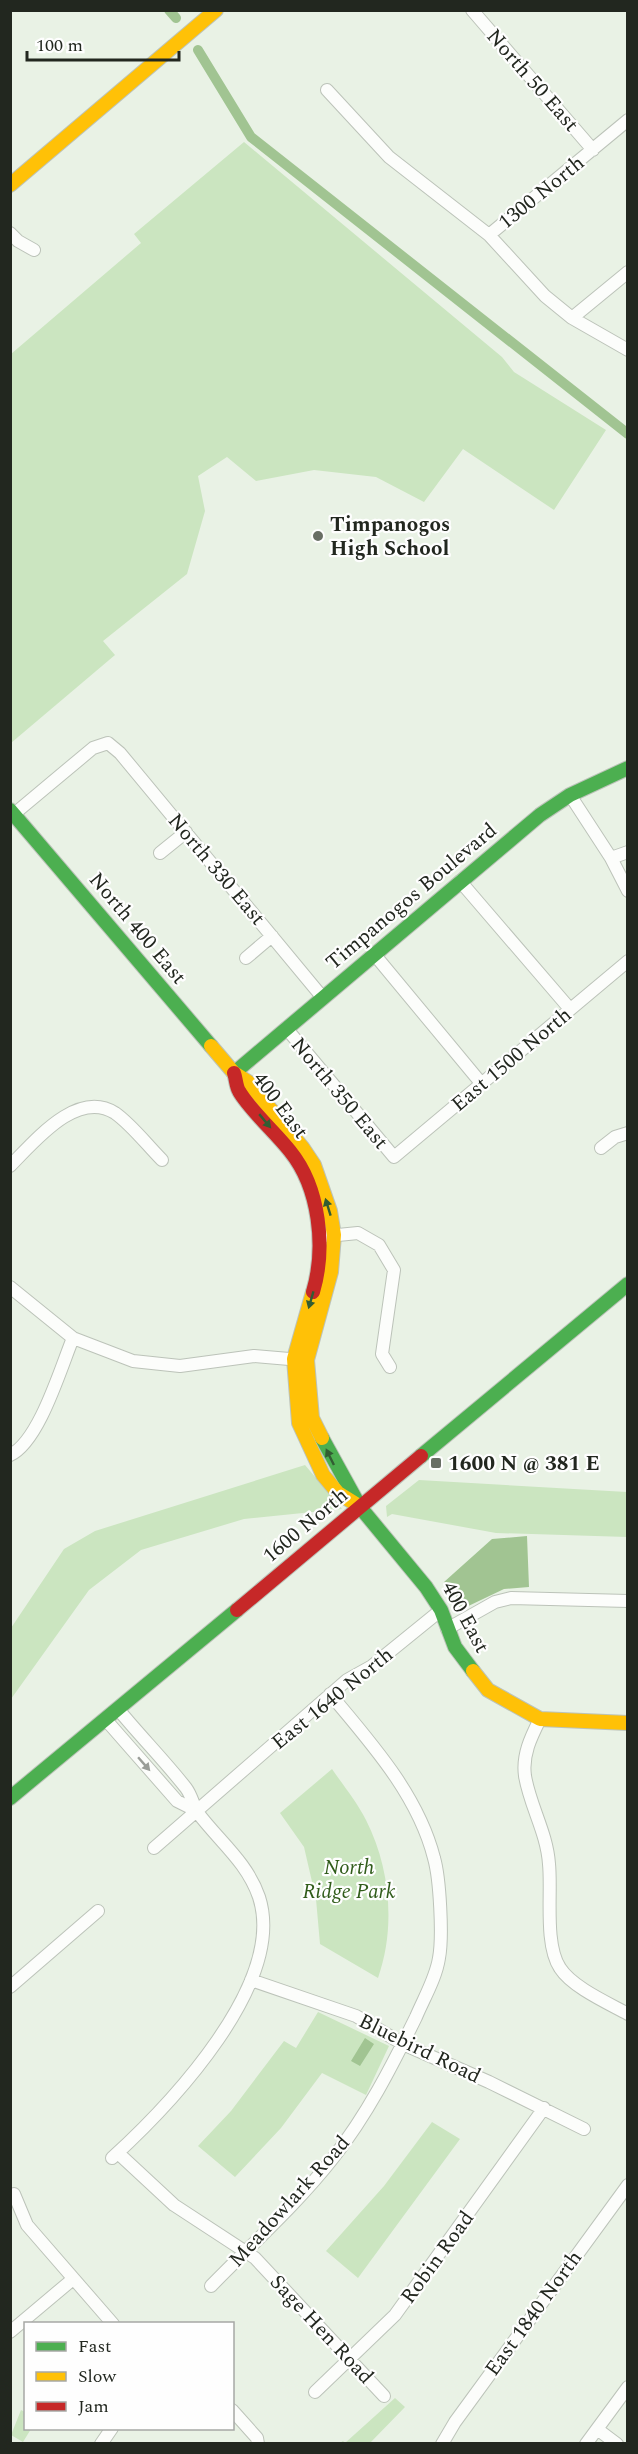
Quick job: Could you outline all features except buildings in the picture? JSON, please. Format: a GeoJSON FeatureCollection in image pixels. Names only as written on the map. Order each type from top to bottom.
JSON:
{"type":"FeatureCollection","features":[{"type":"Feature","properties":{"kind":"street"},"geometry":{"type":"LineString","coordinates":[[10,184],[216,10]]}},
{"type":"Feature","properties":{"kind":"street","name":"North 50 East"},"geometry":{"type":"LineString","coordinates":[[472,10],[593,150]]}},
{"type":"Feature","properties":{"kind":"street"},"geometry":{"type":"LineString","coordinates":[[327,90],[389,157],[489,235],[525,277],[572,318],[627,350]]}},
{"type":"Feature","properties":{"kind":"street","name":"1300 North"},"geometry":{"type":"LineString","coordinates":[[489,235],[627,120]]}},
{"type":"Feature","properties":{"kind":"street"},"geometry":{"type":"LineString","coordinates":[[10,233],[18,241],[34,250]]}},
{"type":"Feature","properties":{"kind":"street"},"geometry":{"type":"LineString","coordinates":[[572,318],[627,272]]}},
{"type":"Feature","properties":{"kind":"street","name":"North 330 East"},"geometry":{"type":"LineString","coordinates":[[12,812],[93,748],[108,743],[120,753],[323,998]]}},
{"type":"Feature","properties":{"kind":"street","name":"Timpanogos Boulevard"},"geometry":{"type":"LineString","coordinates":[[234,1073],[540,815],[570,795],[627,768]]}},
{"type":"Feature","properties":{"kind":"street"},"geometry":{"type":"LineString","coordinates":[[570,795],[611,858],[627,891]]}},
{"type":"Feature","properties":{"kind":"street","name":"North 400 East"},"geometry":{"type":"LineString","coordinates":[[12,812],[234,1073]]}},
{"type":"Feature","properties":{"kind":"street"},"geometry":{"type":"LineString","coordinates":[[160,853],[186,832]]}},
{"type":"Feature","properties":{"kind":"street"},"geometry":{"type":"LineString","coordinates":[[611,858],[627,852]]}},
{"type":"Feature","properties":{"kind":"street"},"geometry":{"type":"LineString","coordinates":[[460,881],[570,1010]]}},
{"type":"Feature","properties":{"kind":"street"},"geometry":{"type":"LineString","coordinates":[[246,958],[272,936]]}},
{"type":"Feature","properties":{"kind":"street"},"geometry":{"type":"LineString","coordinates":[[374,954],[482,1083]]}},
{"type":"Feature","properties":{"kind":"street","name":"East 1500 North"},"geometry":{"type":"LineString","coordinates":[[394,1157],[627,962]]}},
{"type":"Feature","properties":{"kind":"street","name":"North 350 East"},"geometry":{"type":"LineString","coordinates":[[286,1028],[394,1157]]}},
{"type":"Feature","properties":{"kind":"street","name":"400 East"},"geometry":{"type":"LineString","coordinates":[[234,1073],[248,1082],[302,1147],[314,1165],[330,1211],[328,1236],[331,1272],[301,1360],[312,1419],[336,1467],[348,1483],[360,1507],[426,1587],[441,1610],[447,1629],[464,1662],[488,1689],[540,1719],[627,1723]]}},
{"type":"Feature","properties":{"kind":"street"},"geometry":{"type":"LineString","coordinates":[[10,1166],[38,1138],[75,1111],[90,1106],[104,1108],[116,1114],[162,1160]]}},
{"type":"Feature","properties":{"kind":"street"},"geometry":{"type":"LineString","coordinates":[[601,1148],[615,1137],[627,1133]]}},
{"type":"Feature","properties":{"kind":"street"},"geometry":{"type":"LineString","coordinates":[[328,1236],[358,1233],[379,1245],[394,1270],[382,1354],[390,1367]]}},
{"type":"Feature","properties":{"kind":"street","name":"1600 North"},"geometry":{"type":"LineString","coordinates":[[10,1798],[627,1284]]}},
{"type":"Feature","properties":{"kind":"street"},"geometry":{"type":"LineString","coordinates":[[10,1287],[73,1338],[133,1361],[158,1365],[190,1365],[254,1356],[301,1360]]}},
{"type":"Feature","properties":{"kind":"street"},"geometry":{"type":"LineString","coordinates":[[10,1455],[19,1451],[32,1434],[73,1338]]}},
{"type":"Feature","properties":{"kind":"street"},"geometry":{"type":"LineString","coordinates":[[447,1629],[495,1602],[511,1598],[627,1601]]}},
{"type":"Feature","properties":{"kind":"street","name":"East 1640 North"},"geometry":{"type":"LineString","coordinates":[[154,1848],[330,1694],[347,1680],[372,1666],[441,1610]]}},
{"type":"Feature","properties":{"kind":"street","name":"Meadowlark Road"},"geometry":{"type":"LineString","coordinates":[[211,2286],[306,2188],[352,2133],[374,2099],[403,2044],[434,1975],[440,1955],[435,1859],[420,1821],[373,1746],[330,1694]]}},
{"type":"Feature","properties":{"kind":"street"},"geometry":{"type":"LineString","coordinates":[[118,1709],[186,1788],[197,1811],[244,1867],[259,1897],[264,1920],[263,1941],[251,1980]]}},
{"type":"Feature","properties":{"kind":"street"},"geometry":{"type":"LineString","coordinates":[[540,1719],[526,1749],[525,1775],[542,1826],[549,1862],[552,1944],[560,1968],[586,1990],[627,2014]]}},
{"type":"Feature","properties":{"kind":"street"},"geometry":{"type":"LineString","coordinates":[[106,1720],[177,1801],[197,1811]]}},
{"type":"Feature","properties":{"kind":"street"},"geometry":{"type":"LineString","coordinates":[[13,1980],[98,1911]]}},
{"type":"Feature","properties":{"kind":"street","name":"Bluebird Road"},"geometry":{"type":"LineString","coordinates":[[251,1980],[356,2016],[403,2044],[544,2108],[584,2129]]}},
{"type":"Feature","properties":{"kind":"street","name":"Sage Hen Road"},"geometry":{"type":"LineString","coordinates":[[251,1980],[239,2006],[200,2064],[174,2096],[115,2155],[174,2205],[245,2250],[310,2314],[384,2396]]}},
{"type":"Feature","properties":{"kind":"street","name":"Robin Road"},"geometry":{"type":"LineString","coordinates":[[315,2392],[350,2361],[395,2315],[544,2108]]}},
{"type":"Feature","properties":{"kind":"street","name":"East 1840 North"},"geometry":{"type":"LineString","coordinates":[[442,2444],[460,2415],[627,2185]]}},
{"type":"Feature","properties":{"kind":"street"},"geometry":{"type":"LineString","coordinates":[[14,2194],[27,2225],[111,2322]]}},
{"type":"Feature","properties":{"kind":"street"},"geometry":{"type":"LineString","coordinates":[[10,2332],[73,2278]]}},
{"type":"Feature","properties":{"kind":"street"},"geometry":{"type":"LineString","coordinates":[[586,2444],[627,2388]]}},
{"type":"Feature","properties":{"kind":"street"},"geometry":{"type":"LineString","coordinates":[[234,2412],[259,2443]]}},
{"type":"Feature","properties":{"kind":"street"},"geometry":{"type":"LineString","coordinates":[[597,2429],[617,2444]]}},
{"type":"Feature","properties":{"kind":"street"},"geometry":{"type":"LineString","coordinates":[[101,2444],[111,2430]]}},
{"type":"Feature","properties":{"kind":"green space"},"geometry":{"type":"Polygon","coordinates":[[[244,142],[502,357],[514,372],[606,430],[554,510],[463,449],[424,502],[376,477],[314,470],[256,481],[227,457],[198,476],[205,511],[187,574],[103,641],[115,655],[11,743],[11,354],[141,243],[134,234],[244,142]]]}},
{"type":"Feature","properties":{"kind":"green space"},"geometry":{"type":"Polygon","coordinates":[[[305,1465],[342,1509],[244,1519],[141,1550],[89,1590],[11,1699],[11,1628],[64,1549],[95,1531],[305,1465]]]}},
{"type":"Feature","properties":{"kind":"green space"},"geometry":{"type":"Polygon","coordinates":[[[419,1480],[627,1492],[627,1537],[496,1533],[392,1514],[387,1517],[386,1506],[419,1480]]]}},
{"type":"Feature","properties":{"kind":"green space","name":"North Ridge Park"},"geometry":{"type":"Polygon","coordinates":[[[332,1769],[366,1820],[381,1857],[388,1897],[388,1918],[384,1958],[378,1978],[320,1944],[316,1899],[304,1847],[280,1813],[332,1769]]]}},
{"type":"Feature","properties":{"kind":"green space"},"geometry":{"type":"Polygon","coordinates":[[[318,2012],[389,2046],[366,2095],[322,2073],[281,2128],[235,2177],[198,2146],[231,2111],[284,2041],[296,2048],[318,2012]]]}},
{"type":"Feature","properties":{"kind":"green space"},"geometry":{"type":"Polygon","coordinates":[[[432,2122],[460,2139],[358,2278],[326,2251],[384,2186],[432,2122]]]}},
{"type":"Feature","properties":{"kind":"green space"},"geometry":{"type":"Polygon","coordinates":[[[395,2398],[405,2407],[370,2443],[345,2443],[395,2398]]]}},
{"type":"Feature","properties":{"kind":"green space"},"geometry":{"type":"Polygon","coordinates":[[[21,2410],[24,2412],[24,2430],[30,2430],[23,2442],[11,2435],[21,2410]]]}},
{"type":"Feature","properties":{"kind":"shaded area"},"geometry":{"type":"Polygon","coordinates":[[[527,1536],[529,1587],[504,1589],[460,1610],[455,1593],[444,1582],[492,1539],[527,1536]]]}},
{"type":"Feature","properties":{"kind":"shaded area"},"geometry":{"type":"Polygon","coordinates":[[[365,2038],[374,2044],[360,2066],[351,2061],[365,2038]]]}},
{"type":"Feature","properties":{"kind":"waterway"},"geometry":{"type":"LineString","coordinates":[[169,10],[176,18]]}},
{"type":"Feature","properties":{"kind":"waterway"},"geometry":{"type":"LineString","coordinates":[[198,50],[251,137],[628,434]]}},
{"type":"Feature","properties":{"kind":"traffic: fast"},"geometry":{"type":"LineString","coordinates":[[234,1073],[540,815],[570,795],[628,768]]}},
{"type":"Feature","properties":{"kind":"traffic: fast"},"geometry":{"type":"LineString","coordinates":[[10,810],[211,1046]]}},
{"type":"Feature","properties":{"kind":"traffic: fast"},"geometry":{"type":"LineString","coordinates":[[421,1456],[628,1284]]}},
{"type":"Feature","properties":{"kind":"traffic: fast"},"geometry":{"type":"LineString","coordinates":[[322,1438],[360,1507],[426,1587],[441,1610],[455,1647],[473,1671]]}},
{"type":"Feature","properties":{"kind":"traffic: fast"},"geometry":{"type":"LineString","coordinates":[[10,1798],[237,1610]]}},
{"type":"Feature","properties":{"kind":"traffic: slow"},"geometry":{"type":"LineString","coordinates":[[10,185],[216,10]]}},
{"type":"Feature","properties":{"kind":"traffic: slow"},"geometry":{"type":"LineString","coordinates":[[211,1046],[234,1073],[248,1082],[302,1147],[314,1165],[330,1211],[334,1235],[331,1272],[307,1360],[312,1418],[322,1438]]}},
{"type":"Feature","properties":{"kind":"traffic: slow"},"geometry":{"type":"LineString","coordinates":[[313,1292],[294,1359],[299,1423],[323,1475],[338,1493],[359,1506]]}},
{"type":"Feature","properties":{"kind":"traffic: slow"},"geometry":{"type":"LineString","coordinates":[[473,1671],[488,1690],[540,1719],[628,1723]]}},
{"type":"Feature","properties":{"kind":"traffic: jam"},"geometry":{"type":"LineString","coordinates":[[234,1073],[243,1098],[290,1151],[308,1182],[318,1219],[319,1238],[319,1257],[313,1292]]}},
{"type":"Feature","properties":{"kind":"traffic: jam"},"geometry":{"type":"LineString","coordinates":[[237,1610],[421,1456]]}},
{"type":"Feature","properties":{"kind":"place","name":"Timpanogos High School"},"geometry":{"type":"Point","coordinates":[318,536]}},
{"type":"Feature","properties":{"kind":"place","name":"1600 N @ 381 E"},"geometry":{"type":"Point","coordinates":[436,1463]}}]}
